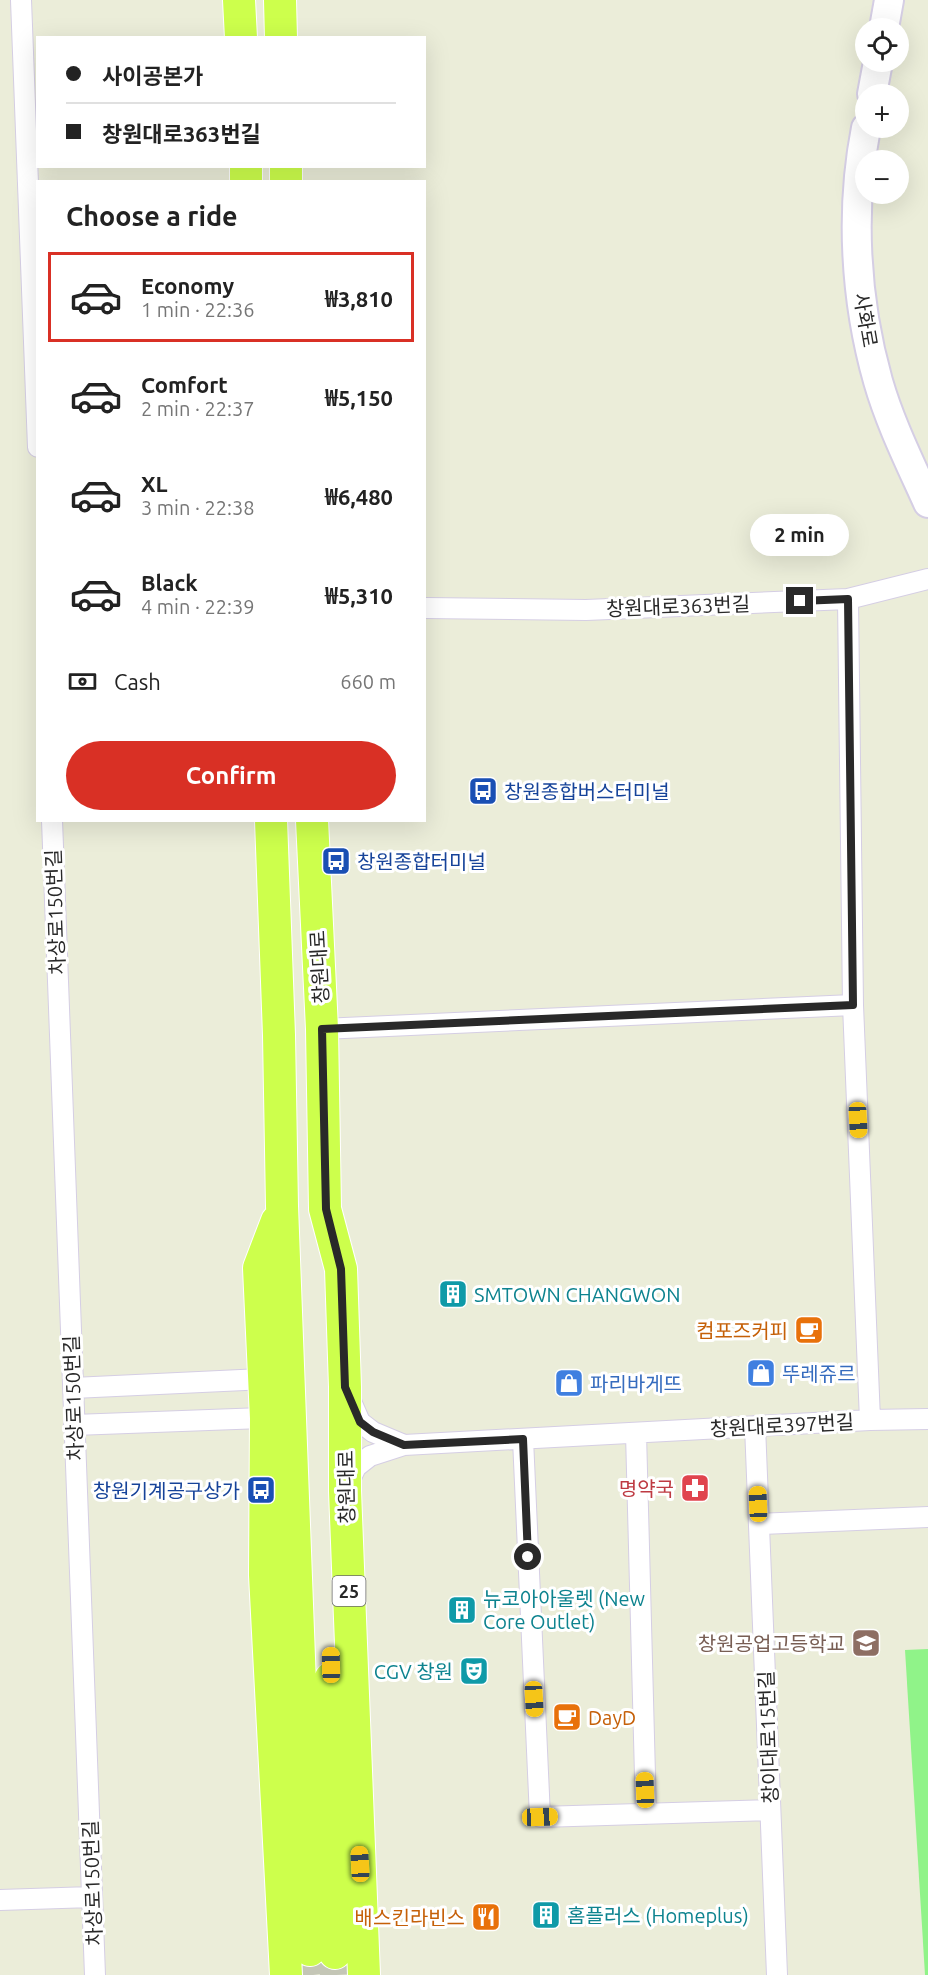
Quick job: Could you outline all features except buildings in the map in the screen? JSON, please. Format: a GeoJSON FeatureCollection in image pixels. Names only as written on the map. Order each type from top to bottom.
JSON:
{"type":"FeatureCollection","features":[{"type":"Feature","properties":{"kind":"main road"},"geometry":{"type":"LineString","coordinates":[[239,0],[241,36]]}},
{"type":"Feature","properties":{"kind":"main road"},"geometry":{"type":"LineString","coordinates":[[280,0],[281,36]]}},
{"type":"Feature","properties":{"kind":"main road"},"geometry":{"type":"LineString","coordinates":[[886,18],[889,0]]}},
{"type":"Feature","properties":{"kind":"main road","name":"사화로"},"geometry":{"type":"LineString","coordinates":[[865,138],[858,193],[858,246],[860,288],[867,335],[878,381],[894,426],[928,503]]}},
{"type":"Feature","properties":{"kind":"main road"},"geometry":{"type":"LineString","coordinates":[[271,822],[279,1035],[282,1206],[315,1958]]}},
{"type":"Feature","properties":{"kind":"main road","name":"창원대로"},"geometry":{"type":"LineString","coordinates":[[312,822],[322,1029],[326,1209],[341,1269],[345,1387],[345,1491],[364,1975]]}},
{"type":"Feature","properties":{"kind":"main road"},"geometry":{"type":"LineString","coordinates":[[282,1206],[260,1268],[266,1418],[265,1575],[315,1958]]}},
{"type":"Feature","properties":{"kind":"main road"},"geometry":{"type":"LineString","coordinates":[[315,1958],[326,1209]]}},
{"type":"Feature","properties":{"kind":"main road"},"geometry":{"type":"LineString","coordinates":[[286,1975],[315,1958],[354,1960],[362,1935]]}},
{"type":"Feature","properties":{"kind":"street"},"geometry":{"type":"LineString","coordinates":[[21,0],[36,394]]}},
{"type":"Feature","properties":{"kind":"street","name":"창원대로363번길"},"geometry":{"type":"LineString","coordinates":[[426,608],[586,610],[848,599],[928,579]]}},
{"type":"Feature","properties":{"kind":"street"},"geometry":{"type":"LineString","coordinates":[[848,599],[853,1005],[870,1420]]}},
{"type":"Feature","properties":{"kind":"street","name":"차상로150번길"},"geometry":{"type":"LineString","coordinates":[[52,822],[95,1975]]}},
{"type":"Feature","properties":{"kind":"street"},"geometry":{"type":"LineString","coordinates":[[322,1029],[853,1005]]}},
{"type":"Feature","properties":{"kind":"street"},"geometry":{"type":"LineString","coordinates":[[73,1388],[264,1379]]}},
{"type":"Feature","properties":{"kind":"street"},"geometry":{"type":"LineString","coordinates":[[345,1387],[360,1422],[373,1432],[404,1445]]}},
{"type":"Feature","properties":{"kind":"street"},"geometry":{"type":"LineString","coordinates":[[74,1425],[266,1418]]}},
{"type":"Feature","properties":{"kind":"street","name":"창원대로397번길"},"geometry":{"type":"LineString","coordinates":[[404,1445],[870,1420],[928,1419]]}},
{"type":"Feature","properties":{"kind":"street","name":"창이대로15번길"},"geometry":{"type":"LineString","coordinates":[[755,1426],[777,1975]]}},
{"type":"Feature","properties":{"kind":"street"},"geometry":{"type":"LineString","coordinates":[[636,1433],[646,1814]]}},
{"type":"Feature","properties":{"kind":"street"},"geometry":{"type":"LineString","coordinates":[[523,1439],[540,1817],[771,1810]]}},
{"type":"Feature","properties":{"kind":"street"},"geometry":{"type":"LineString","coordinates":[[345,1491],[356,1467],[370,1456],[404,1445]]}},
{"type":"Feature","properties":{"kind":"street"},"geometry":{"type":"LineString","coordinates":[[759,1524],[928,1517]]}},
{"type":"Feature","properties":{"kind":"street"},"geometry":{"type":"LineString","coordinates":[[0,1900],[92,1897]]}},
{"type":"Feature","properties":{"kind":"green space"},"geometry":{"type":"Polygon","coordinates":[[[928,1649],[928,1975],[925,1975],[905,1650],[928,1649]]]}},
{"type":"Feature","properties":{"kind":"tunnel"},"geometry":{"type":"LineString","coordinates":[[310,1950],[313,1975]]}},
{"type":"Feature","properties":{"kind":"tunnel"},"geometry":{"type":"LineString","coordinates":[[335,1953],[336,1975]]}},
{"type":"Feature","properties":{"kind":"place","name":"창원종합버스터미널"},"geometry":{"type":"Point","coordinates":[483,791]}},
{"type":"Feature","properties":{"kind":"place","name":"창원종합터미널"},"geometry":{"type":"Point","coordinates":[336,861]}},
{"type":"Feature","properties":{"kind":"place","name":"SMTOWN CHANGWON"},"geometry":{"type":"Point","coordinates":[453,1294]}},
{"type":"Feature","properties":{"kind":"place","name":"컴포즈커피"},"geometry":{"type":"Point","coordinates":[809,1330]}},
{"type":"Feature","properties":{"kind":"place","name":"뚜레쥬르"},"geometry":{"type":"Point","coordinates":[761,1373]}},
{"type":"Feature","properties":{"kind":"place","name":"파리바게뜨"},"geometry":{"type":"Point","coordinates":[569,1383]}},
{"type":"Feature","properties":{"kind":"place","name":"명약국"},"geometry":{"type":"Point","coordinates":[695,1488]}},
{"type":"Feature","properties":{"kind":"place","name":"창원기계공구상가"},"geometry":{"type":"Point","coordinates":[261,1490]}},
{"type":"Feature","properties":{"kind":"place","name":"뉴코아아울렛 (New Core Outlet)"},"geometry":{"type":"Point","coordinates":[462,1610]}},
{"type":"Feature","properties":{"kind":"place","name":"창원공업고등학교"},"geometry":{"type":"Point","coordinates":[866,1643]}},
{"type":"Feature","properties":{"kind":"place","name":"CGV 창원"},"geometry":{"type":"Point","coordinates":[474,1671]}},
{"type":"Feature","properties":{"kind":"place","name":"DayD"},"geometry":{"type":"Point","coordinates":[567,1717]}},
{"type":"Feature","properties":{"kind":"place","name":"홈플러스 (Homeplus)"},"geometry":{"type":"Point","coordinates":[546,1915]}},
{"type":"Feature","properties":{"kind":"place","name":"배스킨라빈스"},"geometry":{"type":"Point","coordinates":[486,1917]}},
{"type":"Feature","properties":{"kind":"route"},"geometry":{"type":"LineString","coordinates":[[528,1557],[523,1439],[404,1445],[373,1432],[360,1422],[345,1387],[341,1269],[326,1209],[322,1029],[853,1005],[848,599],[800,601]]}}]}
